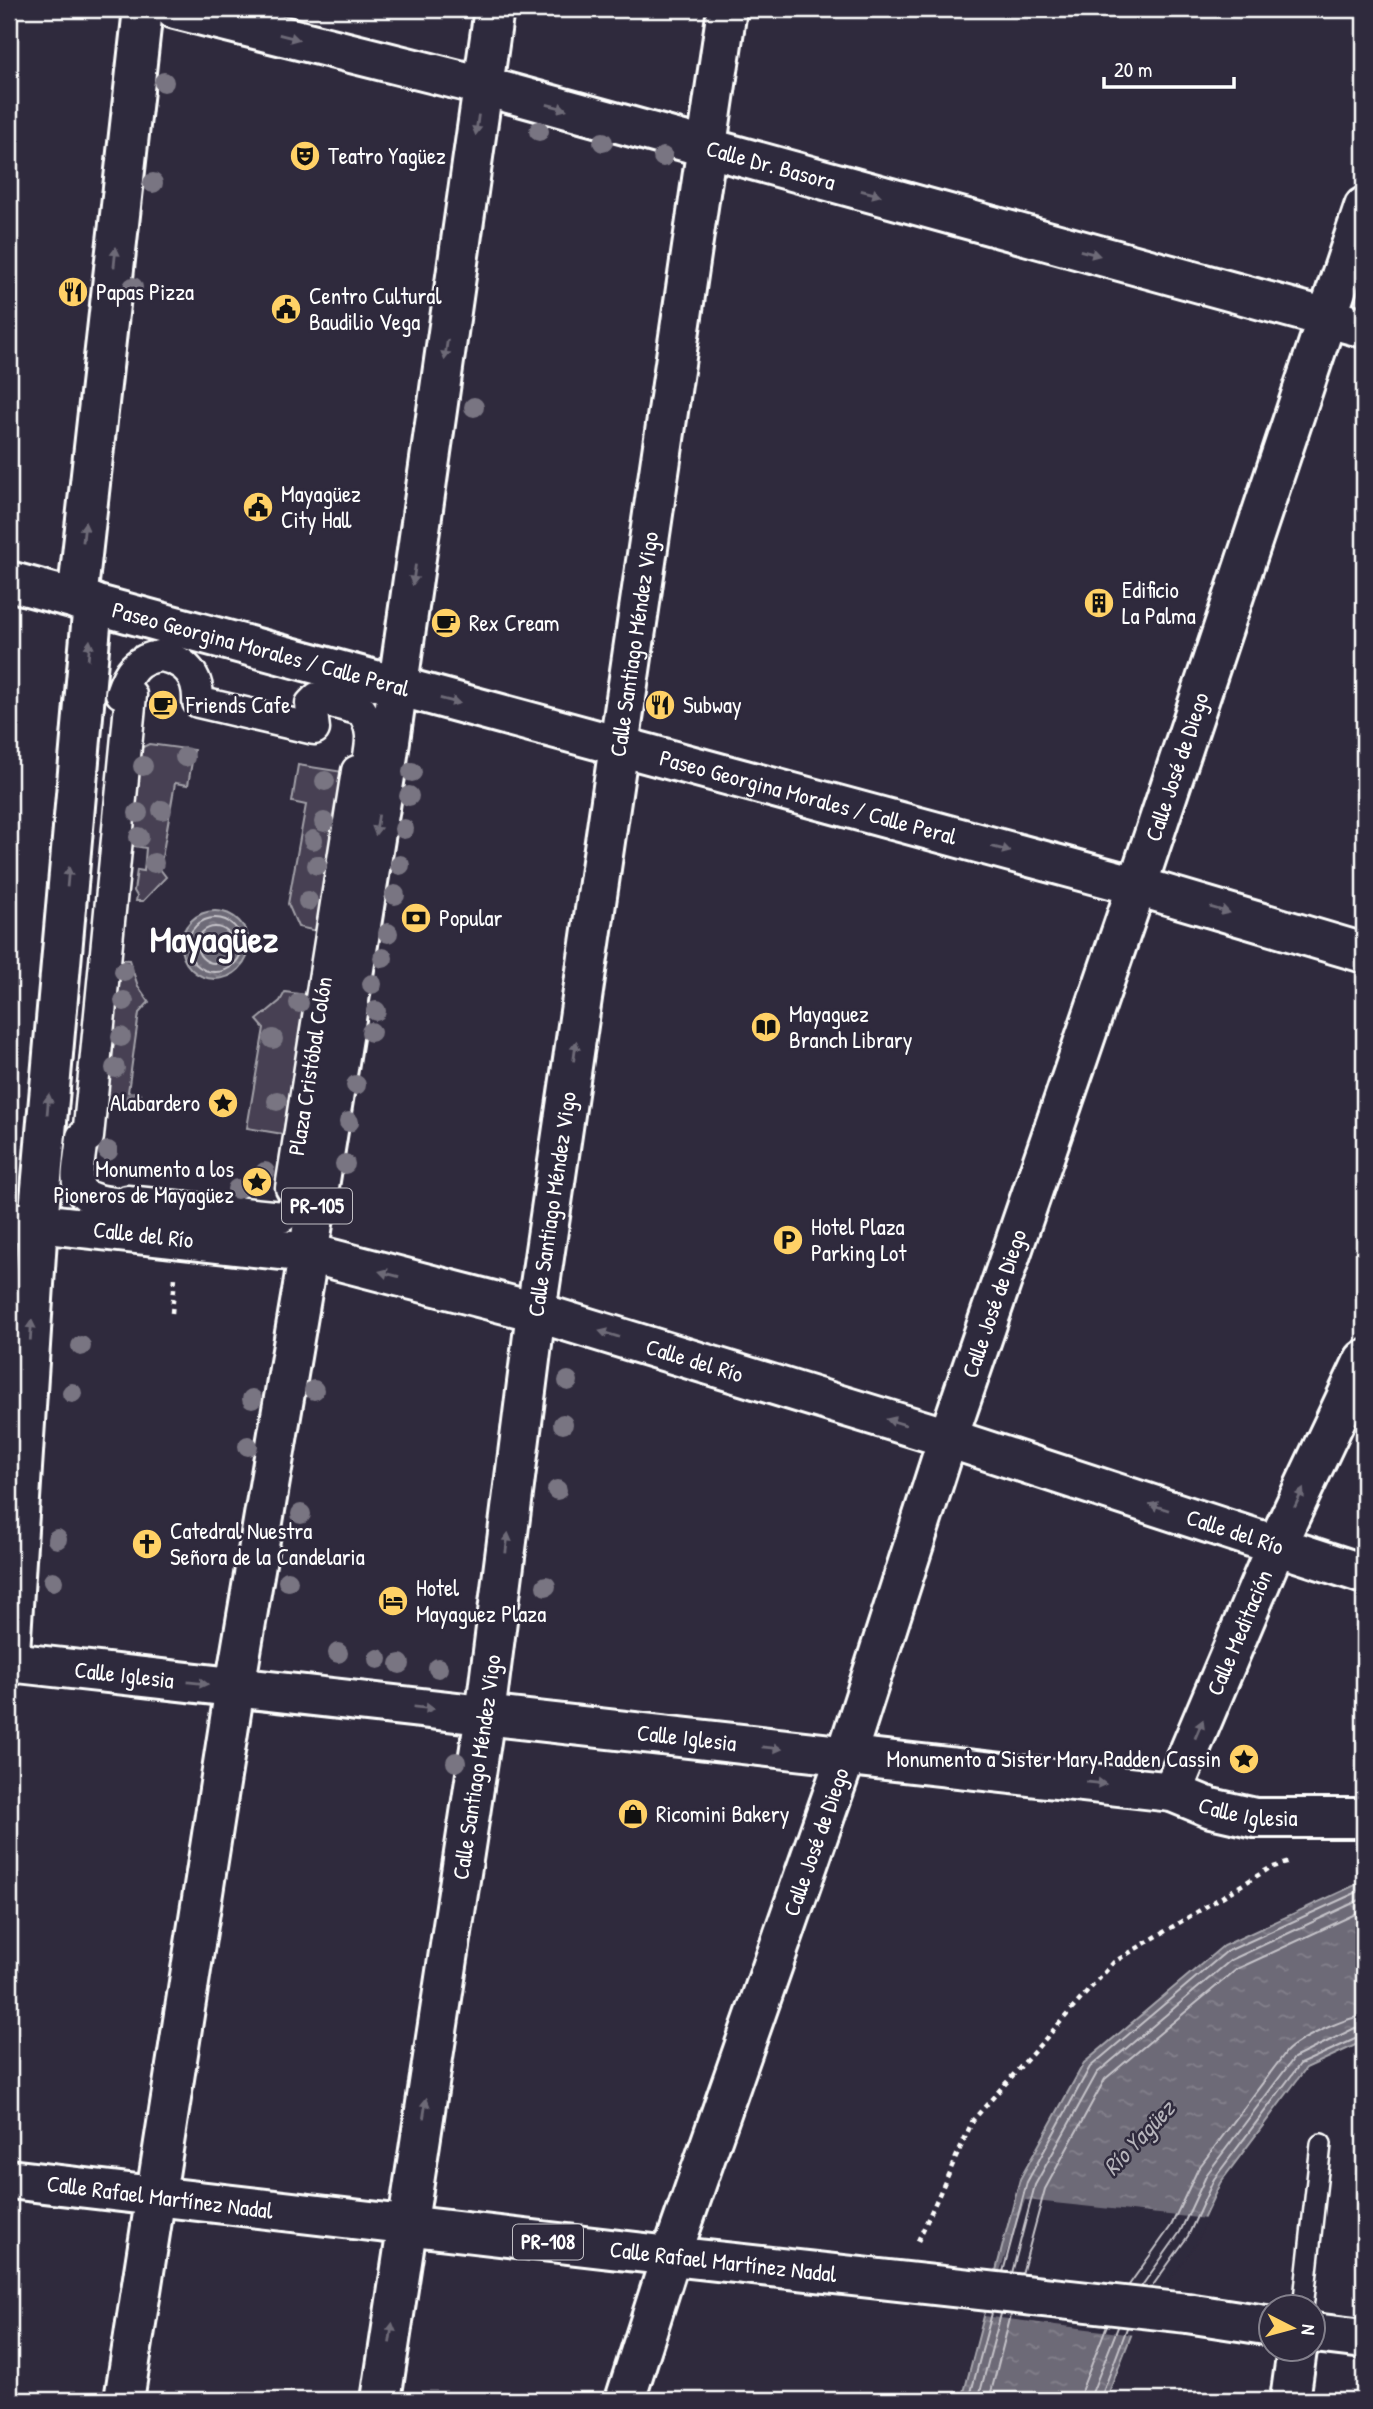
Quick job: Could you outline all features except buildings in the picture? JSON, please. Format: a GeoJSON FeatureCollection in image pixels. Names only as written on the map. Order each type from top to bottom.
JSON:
{"type":"FeatureCollection","features":[{"type":"Feature","properties":{"kind":"street"},"geometry":{"type":"LineString","coordinates":[[9,1667],[23,1223],[142,9]]}},
{"type":"Feature","properties":{"kind":"street","name":"Calle Dr. Basora"},"geometry":{"type":"LineString","coordinates":[[175,9],[483,86],[1346,323]]}},
{"type":"Feature","properties":{"kind":"street","name":"PR-105"},"geometry":{"type":"LineString","coordinates":[[124,2400],[235,1687],[309,1253],[398,688],[494,9]]}},
{"type":"Feature","properties":{"kind":"street","name":"Calle Santiago Méndez Vigo"},"geometry":{"type":"LineString","coordinates":[[381,2400],[485,1715],[536,1312],[727,9]]}},
{"type":"Feature","properties":{"kind":"street","name":"Calle José de Diego"},"geometry":{"type":"LineString","coordinates":[[625,2400],[671,2256],[846,1756],[948,1438],[1137,886],[1346,323],[1364,207]]}},
{"type":"Feature","properties":{"kind":"street","name":"Paseo Georgina Morales / Calle Peral"},"geometry":{"type":"LineString","coordinates":[[9,581],[1137,886],[1364,953]]}},
{"type":"Feature","properties":{"kind":"street","name":"Plaza Cristóbal Colón"},"geometry":{"type":"LineString","coordinates":[[160,656],[173,658],[191,671],[196,679],[198,702],[314,729],[311,704],[317,698],[361,710],[370,724],[372,733],[366,773],[357,771],[291,1188],[298,1189],[296,1206],[282,1217],[93,1200],[77,1185],[82,1137],[88,1138],[131,695],[121,693],[130,671],[139,662],[160,656]]}},
{"type":"Feature","properties":{"kind":"street","name":"Calle del Río"},"geometry":{"type":"LineString","coordinates":[[23,1223],[309,1253],[536,1312],[948,1438],[1364,1574]]}},
{"type":"Feature","properties":{"kind":"street","name":"Calle Meditación"},"geometry":{"type":"LineString","coordinates":[[1172,1792],[1276,1545],[1364,1360]]}},
{"type":"Feature","properties":{"kind":"street","name":"Calle Iglesia"},"geometry":{"type":"LineString","coordinates":[[9,1662],[1172,1792],[1211,1808],[1255,1818],[1364,1818]]}},
{"type":"Feature","properties":{"kind":"street","name":"Calle Rafael Martínez Nadal"},"geometry":{"type":"LineString","coordinates":[[9,2179],[1187,2313],[1258,2324]]}},
{"type":"Feature","properties":{"kind":"street"},"geometry":{"type":"LineString","coordinates":[[1328,2335],[1364,2339]]}},
{"type":"Feature","properties":{"kind":"street"},"geometry":{"type":"LineString","coordinates":[[1290,2400],[1295,2364]]}},
{"type":"Feature","properties":{"kind":"lane"},"geometry":{"type":"LineString","coordinates":[[1305,2294],[1321,2144]]}},
{"type":"Feature","properties":{"kind":"path"},"geometry":{"type":"LineString","coordinates":[[900,2281],[974,2120],[1114,1962],[1270,1868],[1294,1861]]}},
{"type":"Feature","properties":{"kind":"shaded area"},"geometry":{"type":"Polygon","coordinates":[[[149,744],[194,750],[188,785],[175,783],[160,869],[166,877],[143,901],[136,901],[134,891],[137,870],[144,871],[146,848],[128,845],[139,749],[149,744]]]}},
{"type":"Feature","properties":{"kind":"shaded area"},"geometry":{"type":"Polygon","coordinates":[[[298,765],[343,772],[317,931],[298,927],[288,904],[306,805],[292,802],[298,765]]]}},
{"type":"Feature","properties":{"kind":"shaded area"},"geometry":{"type":"Polygon","coordinates":[[[117,959],[129,960],[138,986],[149,1002],[139,1013],[128,1092],[141,1094],[138,1110],[103,1104],[117,959]]]}},
{"type":"Feature","properties":{"kind":"shaded area"},"geometry":{"type":"Polygon","coordinates":[[[285,992],[307,995],[283,1134],[247,1128],[264,1028],[257,1020],[280,1001],[285,992]]]}},
{"type":"Feature","properties":{"kind":"water"},"geometry":{"type":"Polygon","coordinates":[[[215,911],[228,914],[239,921],[246,932],[249,945],[246,958],[239,969],[228,976],[215,979],[202,976],[191,969],[184,958],[181,945],[184,932],[191,921],[202,914],[215,911]]]}},
{"type":"Feature","properties":{"kind":"water","name":"Río Yagüez"},"geometry":{"type":"Polygon","coordinates":[[[1364,1881],[1364,2041],[1306,2068],[1220,2183],[1194,2239],[1139,2315],[1106,2400],[962,2400],[1020,2179],[1084,2063],[1223,1946],[1364,1881]]]}},
{"type":"Feature","properties":{"kind":"pier"},"geometry":{"type":"Polygon","coordinates":[[[1025,2200],[1207,2219],[1197,2242],[1143,2317],[1135,2335],[984,2316],[1025,2200]]]}},
{"type":"Feature","properties":{"kind":"place","name":"Teatro Yagüez"},"geometry":{"type":"Point","coordinates":[305,156]}},
{"type":"Feature","properties":{"kind":"place","name":"Papas Pizza"},"geometry":{"type":"Point","coordinates":[73,292]}},
{"type":"Feature","properties":{"kind":"place","name":"Centro Cultural Baudilio Vega"},"geometry":{"type":"Point","coordinates":[286,309]}},
{"type":"Feature","properties":{"kind":"place","name":"Mayagüez City Hall"},"geometry":{"type":"Point","coordinates":[258,507]}},
{"type":"Feature","properties":{"kind":"place","name":"Edificio La Palma"},"geometry":{"type":"Point","coordinates":[1099,603]}},
{"type":"Feature","properties":{"kind":"place","name":"Rex Cream"},"geometry":{"type":"Point","coordinates":[446,623]}},
{"type":"Feature","properties":{"kind":"place","name":"Friends Cafe"},"geometry":{"type":"Point","coordinates":[163,705]}},
{"type":"Feature","properties":{"kind":"place","name":"Subway"},"geometry":{"type":"Point","coordinates":[660,705]}},
{"type":"Feature","properties":{"kind":"place","name":"Popular"},"geometry":{"type":"Point","coordinates":[416,918]}},
{"type":"Feature","properties":{"kind":"place","name":"Mayaguez Branch Library"},"geometry":{"type":"Point","coordinates":[766,1027]}},
{"type":"Feature","properties":{"kind":"place","name":"Alabardero"},"geometry":{"type":"Point","coordinates":[223,1103]}},
{"type":"Feature","properties":{"kind":"place","name":"Monumento a los Pioneros de Mayagüez"},"geometry":{"type":"Point","coordinates":[257,1182]}},
{"type":"Feature","properties":{"kind":"place","name":"Hotel Plaza Parking Lot"},"geometry":{"type":"Point","coordinates":[788,1240]}},
{"type":"Feature","properties":{"kind":"place","name":"Catedral Nuestra Señora de la Candelaria"},"geometry":{"type":"Point","coordinates":[147,1544]}},
{"type":"Feature","properties":{"kind":"place","name":"Hotel Mayaguez Plaza"},"geometry":{"type":"Point","coordinates":[393,1601]}},
{"type":"Feature","properties":{"kind":"place","name":"Monumento a Sister Mary Padden Cassin"},"geometry":{"type":"Point","coordinates":[1244,1759]}},
{"type":"Feature","properties":{"kind":"place","name":"Ricomini Bakery"},"geometry":{"type":"Point","coordinates":[633,1814]}},
{"type":"Feature","properties":{"kind":"district","name":"Mayagüez"},"geometry":{"type":"Point","coordinates":[214,939]}}]}
